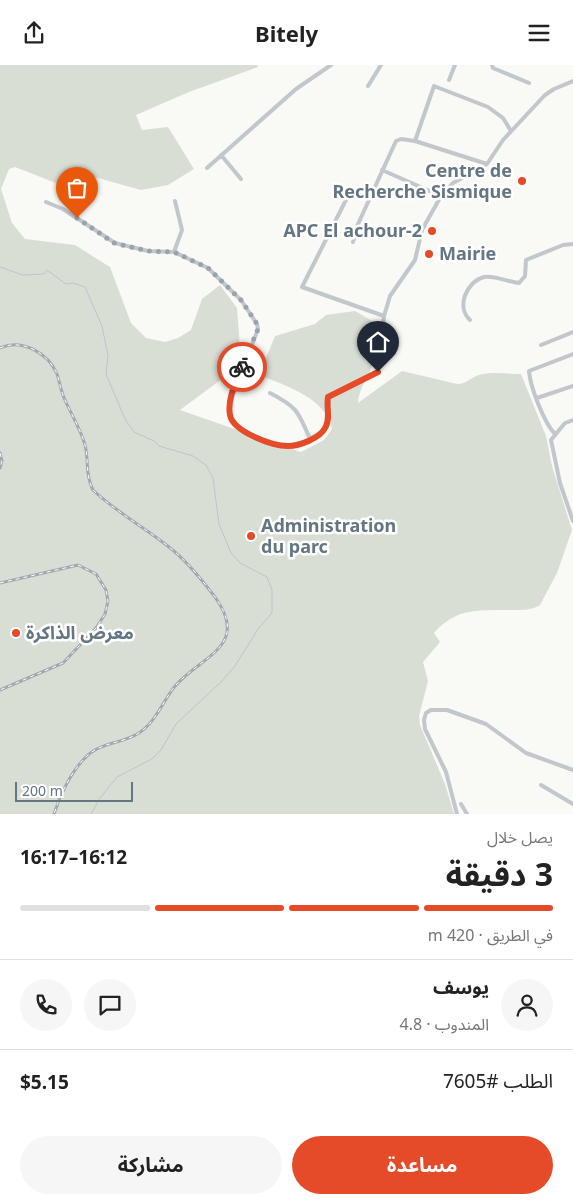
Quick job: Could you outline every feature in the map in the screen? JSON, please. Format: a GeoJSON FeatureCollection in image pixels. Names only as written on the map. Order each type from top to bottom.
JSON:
{"type":"FeatureCollection","features":[{"type":"Feature","properties":{"kind":"street"},"geometry":{"type":"LineString","coordinates":[[207,168],[296,89],[330,65]]}},
{"type":"Feature","properties":{"kind":"street"},"geometry":{"type":"LineString","coordinates":[[368,86],[381,65]]}},
{"type":"Feature","properties":{"kind":"street"},"geometry":{"type":"LineString","coordinates":[[449,80],[455,65]]}},
{"type":"Feature","properties":{"kind":"street"},"geometry":{"type":"LineString","coordinates":[[492,65],[492,69],[529,83]]}},
{"type":"Feature","properties":{"kind":"street"},"geometry":{"type":"LineString","coordinates":[[46,202],[63,209],[114,243],[148,251],[174,252],[211,270],[241,300],[257,324],[258,329],[230,403],[230,415],[233,423],[240,429],[266,442],[287,446],[297,445],[320,433],[327,424],[328,397],[378,372],[384,316],[390,296],[415,261],[422,230],[441,196],[453,183],[487,164],[511,131],[545,95],[573,81]]}},
{"type":"Feature","properties":{"kind":"street"},"geometry":{"type":"LineString","coordinates":[[415,141],[434,86],[488,107],[504,118],[511,131]]}},
{"type":"Feature","properties":{"kind":"street"},"geometry":{"type":"LineString","coordinates":[[353,242],[370,197],[396,141],[401,139],[415,141],[487,164]]}},
{"type":"Feature","properties":{"kind":"street"},"geometry":{"type":"LineString","coordinates":[[221,155],[241,179]]}},
{"type":"Feature","properties":{"kind":"street"},"geometry":{"type":"LineString","coordinates":[[382,170],[441,196]]}},
{"type":"Feature","properties":{"kind":"street"},"geometry":{"type":"LineString","coordinates":[[370,197],[354,189],[350,190],[302,287],[384,316]]}},
{"type":"Feature","properties":{"kind":"street"},"geometry":{"type":"LineString","coordinates":[[174,252],[182,230],[175,201]]}},
{"type":"Feature","properties":{"kind":"street"},"geometry":{"type":"LineString","coordinates":[[470,320],[464,315],[462,305],[463,298],[474,283],[485,277],[519,283],[525,276],[526,260],[563,245],[573,244]]}},
{"type":"Feature","properties":{"kind":"street"},"geometry":{"type":"LineString","coordinates":[[541,345],[573,332]]}},
{"type":"Feature","properties":{"kind":"street"},"geometry":{"type":"LineString","coordinates":[[555,434],[550,429],[529,379],[530,369],[573,354]]}},
{"type":"Feature","properties":{"kind":"street"},"geometry":{"type":"LineString","coordinates":[[537,398],[573,386]]}},
{"type":"Feature","properties":{"kind":"street"},"geometry":{"type":"LineString","coordinates":[[270,393],[292,404],[298,411],[310,439]]}},
{"type":"Feature","properties":{"kind":"street"},"geometry":{"type":"LineString","coordinates":[[573,420],[565,423],[551,440],[573,518]]}},
{"type":"Feature","properties":{"kind":"street"},"geometry":{"type":"LineString","coordinates":[[457,814],[446,772],[426,729],[426,713],[431,709],[438,708],[486,724],[526,753],[573,770]]}},
{"type":"Feature","properties":{"kind":"street"},"geometry":{"type":"LineString","coordinates":[[541,785],[573,804]]}},
{"type":"Feature","properties":{"kind":"street"},"geometry":{"type":"LineString","coordinates":[[461,804],[467,814]]}},
{"type":"Feature","properties":{"kind":"shaded area"},"geometry":{"type":"Polygon","coordinates":[[[0,65],[257,65],[258,67],[189,92],[136,115],[142,130],[168,127],[194,169],[168,185],[141,190],[69,170],[76,187],[66,187],[15,167],[9,169],[1,189],[12,223],[25,239],[75,245],[110,267],[131,323],[146,338],[165,342],[178,338],[191,330],[202,299],[220,285],[237,308],[240,348],[230,373],[180,410],[301,452],[324,440],[332,429],[328,418],[313,401],[292,388],[259,375],[275,336],[315,324],[326,315],[355,311],[374,322],[376,339],[374,360],[358,398],[358,403],[402,371],[457,384],[484,374],[521,374],[546,436],[552,466],[572,530],[557,573],[540,605],[527,609],[480,611],[461,614],[443,624],[434,633],[440,642],[423,662],[428,681],[419,716],[420,725],[445,784],[454,814],[0,814],[0,65]]]}},
{"type":"Feature","properties":{"kind":"waterway"},"geometry":{"type":"LineString","coordinates":[[0,267],[23,275],[44,274],[47,270],[66,284],[73,283],[85,287],[102,326],[108,356],[106,374],[125,419],[134,432],[154,441],[159,446],[193,456],[206,465],[213,478],[219,524],[231,553],[240,563],[267,577],[272,590],[272,613],[258,629],[235,666],[222,681],[176,724],[161,750],[152,759],[117,777],[100,798],[91,814]]}},
{"type":"Feature","properties":{"kind":"railway"},"geometry":{"type":"LineString","coordinates":[[0,348],[8,345],[25,346],[41,354],[53,366],[64,397],[83,439],[89,478],[93,490],[169,547],[188,564],[215,597],[224,614],[227,627],[225,638],[219,648],[176,685],[151,723],[132,737],[97,749],[85,758],[66,784],[54,814]]}},
{"type":"Feature","properties":{"kind":"railway"},"geometry":{"type":"LineString","coordinates":[[0,453],[2,461],[0,468]]}},
{"type":"Feature","properties":{"kind":"railway"},"geometry":{"type":"LineString","coordinates":[[0,583],[78,565],[96,574],[106,590],[108,601],[105,614],[96,628],[63,663],[0,690]]}},
{"type":"Feature","properties":{"kind":"way so far"},"geometry":{"type":"LineString","coordinates":[[77,218],[114,243],[128,248],[174,252],[211,270],[241,300],[257,324],[258,329],[242,367]]}},
{"type":"Feature","properties":{"kind":"place","name":"Centre de Recherche Sismique"},"geometry":{"type":"Point","coordinates":[522,181]}},
{"type":"Feature","properties":{"kind":"place","name":"APC El achour-2"},"geometry":{"type":"Point","coordinates":[432,231]}},
{"type":"Feature","properties":{"kind":"place","name":"Mairie"},"geometry":{"type":"Point","coordinates":[429,254]}},
{"type":"Feature","properties":{"kind":"place","name":"Administration du parc"},"geometry":{"type":"Point","coordinates":[251,536]}},
{"type":"Feature","properties":{"kind":"place","name":"معرض الذاكرة"},"geometry":{"type":"Point","coordinates":[16,633]}},
{"type":"Feature","properties":{"kind":"route"},"geometry":{"type":"LineString","coordinates":[[242,367],[230,403],[230,415],[233,423],[240,429],[266,442],[287,446],[304,442],[324,430],[327,424],[328,397],[378,372]]}}]}
